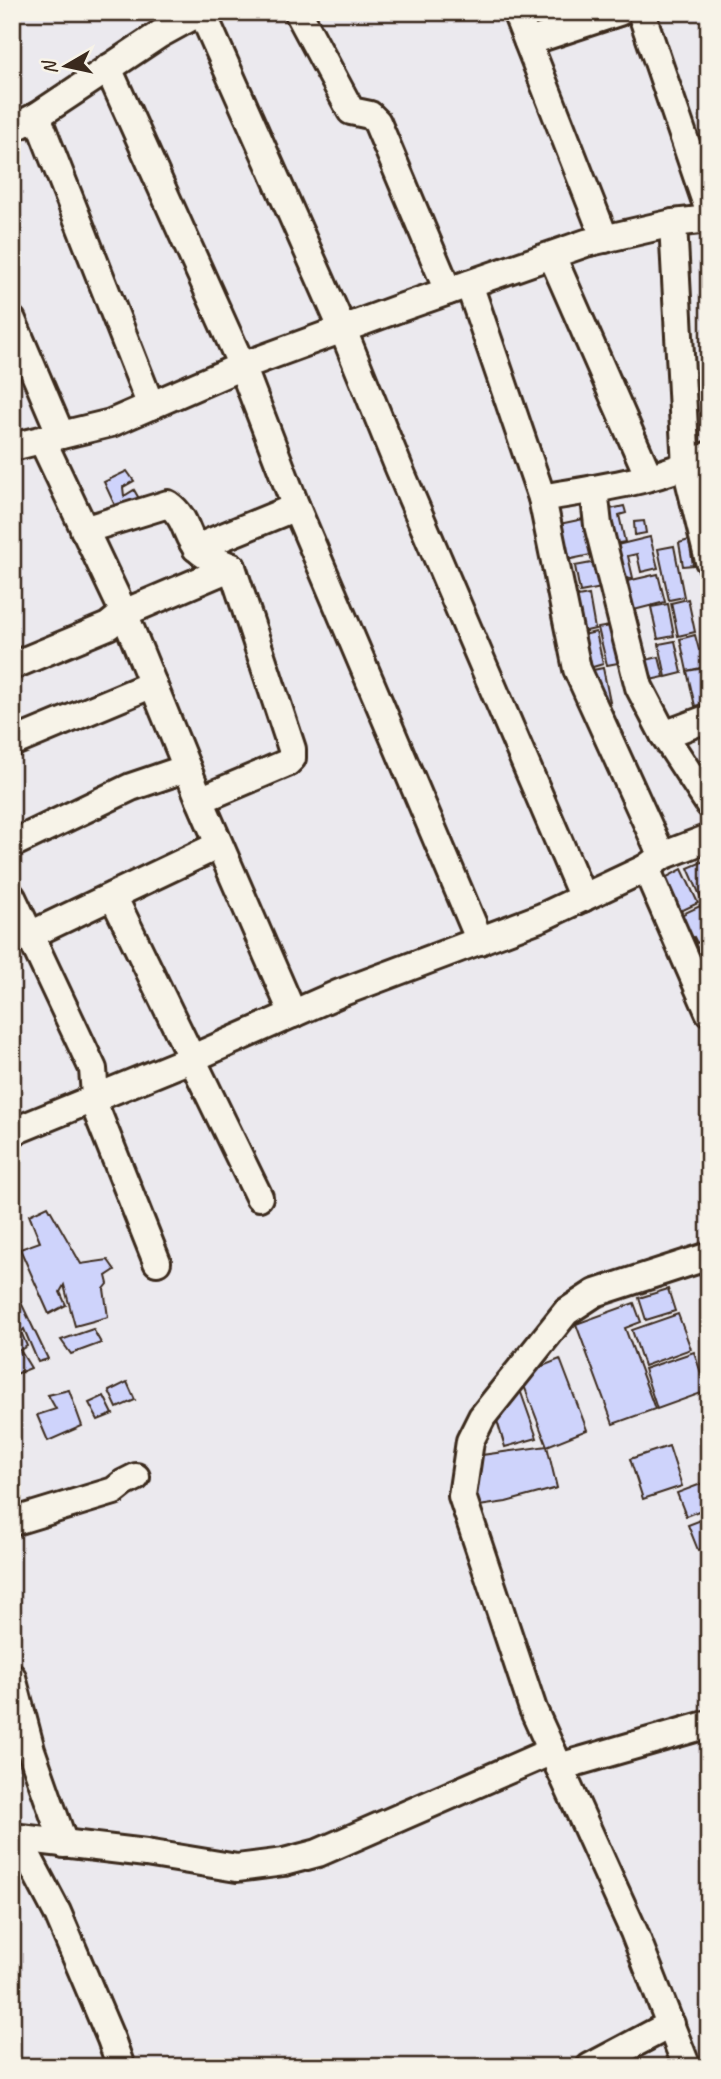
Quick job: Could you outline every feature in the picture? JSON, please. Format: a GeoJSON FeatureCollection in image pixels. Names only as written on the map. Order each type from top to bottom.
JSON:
{"type":"FeatureCollection","features":[{"type":"Feature","properties":{"kind":"street"},"geometry":{"type":"LineString","coordinates":[[298,12],[351,111],[370,115],[377,121],[458,288],[542,498],[578,668],[709,1012]]}},
{"type":"Feature","properties":{"kind":"street"},"geometry":{"type":"LineString","coordinates":[[516,12],[605,239]]}},
{"type":"Feature","properties":{"kind":"street"},"geometry":{"type":"LineString","coordinates":[[528,42],[620,12]]}},
{"type":"Feature","properties":{"kind":"street"},"geometry":{"type":"LineString","coordinates":[[641,12],[709,211]]}},
{"type":"Feature","properties":{"kind":"street"},"geometry":{"type":"LineString","coordinates":[[12,129],[37,116],[195,13],[343,330],[399,468],[583,898]]}},
{"type":"Feature","properties":{"kind":"street"},"geometry":{"type":"LineString","coordinates":[[108,68],[242,366],[296,507],[480,942]]}},
{"type":"Feature","properties":{"kind":"street"},"geometry":{"type":"LineString","coordinates":[[37,116],[150,406]]}},
{"type":"Feature","properties":{"kind":"street"},"geometry":{"type":"LineString","coordinates":[[12,447],[111,423],[242,366],[552,256],[605,239],[673,223],[709,219]]}},
{"type":"Feature","properties":{"kind":"street"},"geometry":{"type":"LineString","coordinates":[[673,223],[709,561]]}},
{"type":"Feature","properties":{"kind":"street"},"geometry":{"type":"LineString","coordinates":[[552,256],[649,477]]}},
{"type":"Feature","properties":{"kind":"street"},"geometry":{"type":"LineString","coordinates":[[12,320],[84,530],[124,613],[200,800],[293,1014]]}},
{"type":"Feature","properties":{"kind":"street"},"geometry":{"type":"LineString","coordinates":[[542,498],[649,477],[697,461]]}},
{"type":"Feature","properties":{"kind":"street"},"geometry":{"type":"LineString","coordinates":[[594,489],[598,525],[639,687],[664,735],[709,804]]}},
{"type":"Feature","properties":{"kind":"street"},"geometry":{"type":"LineString","coordinates":[[84,530],[168,504],[177,510],[196,548],[232,567],[292,749],[292,758],[287,763],[200,800]]}},
{"type":"Feature","properties":{"kind":"street"},"geometry":{"type":"LineString","coordinates":[[196,548],[296,507]]}},
{"type":"Feature","properties":{"kind":"street"},"geometry":{"type":"LineString","coordinates":[[12,666],[108,626],[124,613],[232,567]]}},
{"type":"Feature","properties":{"kind":"street"},"geometry":{"type":"LineString","coordinates":[[12,743],[153,684]]}},
{"type":"Feature","properties":{"kind":"street"},"geometry":{"type":"LineString","coordinates":[[664,735],[709,718]]}},
{"type":"Feature","properties":{"kind":"street"},"geometry":{"type":"LineString","coordinates":[[12,844],[131,786],[187,768]]}},
{"type":"Feature","properties":{"kind":"street"},"geometry":{"type":"LineString","coordinates":[[12,1132],[96,1099],[340,993],[542,917],[709,838]]}},
{"type":"Feature","properties":{"kind":"street"},"geometry":{"type":"LineString","coordinates":[[30,935],[219,845]]}},
{"type":"Feature","properties":{"kind":"street"},"geometry":{"type":"LineString","coordinates":[[113,896],[259,1197]]}},
{"type":"Feature","properties":{"kind":"street"},"geometry":{"type":"LineString","coordinates":[[12,897],[93,1069],[96,1109],[157,1262]]}},
{"type":"Feature","properties":{"kind":"street"},"geometry":{"type":"LineString","coordinates":[[687,2067],[634,1932],[533,1709],[462,1496],[470,1441],[482,1417],[566,1312],[596,1293],[709,1256]]}},
{"type":"Feature","properties":{"kind":"street"},"geometry":{"type":"LineString","coordinates":[[12,1522],[114,1491],[136,1477]]}},
{"type":"Feature","properties":{"kind":"street"},"geometry":{"type":"LineString","coordinates":[[12,1677],[31,1750],[64,1844]]}},
{"type":"Feature","properties":{"kind":"street"},"geometry":{"type":"LineString","coordinates":[[15,1837],[146,1853],[237,1868],[284,1862],[318,1853],[555,1759],[709,1724]]}},
{"type":"Feature","properties":{"kind":"street"},"geometry":{"type":"LineString","coordinates":[[15,1837],[57,1912],[121,2067]]}},
{"type":"Feature","properties":{"kind":"street"},"geometry":{"type":"LineString","coordinates":[[590,2067],[671,2024]]}},
{"type":"Feature","properties":{"kind":"building"},"geometry":{"type":"Polygon","coordinates":[[[127,471],[134,481],[123,487],[124,496],[134,490],[141,502],[117,510],[104,482],[127,471]]]}},
{"type":"Feature","properties":{"kind":"building"},"geometry":{"type":"Polygon","coordinates":[[[709,477],[709,511],[699,479],[709,477]]]}},
{"type":"Feature","properties":{"kind":"building"},"geometry":{"type":"Polygon","coordinates":[[[624,506],[626,513],[619,515],[625,542],[613,544],[606,510],[624,506]]]}},
{"type":"Feature","properties":{"kind":"building"},"geometry":{"type":"Polygon","coordinates":[[[588,518],[595,554],[557,562],[550,526],[588,518]]]}},
{"type":"Feature","properties":{"kind":"building"},"geometry":{"type":"Polygon","coordinates":[[[644,521],[646,533],[635,535],[634,522],[644,521]]]}},
{"type":"Feature","properties":{"kind":"building"},"geometry":{"type":"Polygon","coordinates":[[[650,537],[658,568],[641,572],[637,554],[628,556],[633,578],[621,580],[613,546],[650,537]]]}},
{"type":"Feature","properties":{"kind":"building"},"geometry":{"type":"Polygon","coordinates":[[[689,540],[693,565],[683,566],[679,543],[689,540]]]}},
{"type":"Feature","properties":{"kind":"building"},"geometry":{"type":"Polygon","coordinates":[[[674,546],[684,597],[669,600],[658,549],[674,546]]]}},
{"type":"Feature","properties":{"kind":"building"},"geometry":{"type":"Polygon","coordinates":[[[597,562],[602,588],[580,592],[575,566],[597,562]]]}},
{"type":"Feature","properties":{"kind":"building"},"geometry":{"type":"Polygon","coordinates":[[[658,574],[665,602],[630,611],[623,582],[658,574]]]}},
{"type":"Feature","properties":{"kind":"building"},"geometry":{"type":"Polygon","coordinates":[[[589,595],[595,629],[573,634],[566,599],[589,595]]]}},
{"type":"Feature","properties":{"kind":"building"},"geometry":{"type":"Polygon","coordinates":[[[688,599],[695,632],[678,636],[671,603],[688,599]]]}},
{"type":"Feature","properties":{"kind":"building"},"geometry":{"type":"Polygon","coordinates":[[[668,604],[674,636],[658,639],[651,607],[668,604]]]}},
{"type":"Feature","properties":{"kind":"building"},"geometry":{"type":"Polygon","coordinates":[[[610,626],[618,663],[607,665],[598,628],[610,626]]]}},
{"type":"Feature","properties":{"kind":"building"},"geometry":{"type":"Polygon","coordinates":[[[709,627],[709,666],[687,671],[680,639],[695,635],[699,650],[707,649],[703,628],[709,627]]]}},
{"type":"Feature","properties":{"kind":"building"},"geometry":{"type":"Polygon","coordinates":[[[596,632],[603,664],[586,669],[579,636],[596,632]]]}},
{"type":"Feature","properties":{"kind":"building"},"geometry":{"type":"Polygon","coordinates":[[[675,641],[682,673],[666,677],[659,644],[675,641]]]}},
{"type":"Feature","properties":{"kind":"building"},"geometry":{"type":"Polygon","coordinates":[[[659,657],[664,677],[650,680],[646,660],[659,657]]]}},
{"type":"Feature","properties":{"kind":"building"},"geometry":{"type":"Polygon","coordinates":[[[603,668],[610,702],[595,706],[588,671],[603,668]]]}},
{"type":"Feature","properties":{"kind":"building"},"geometry":{"type":"Polygon","coordinates":[[[704,668],[707,678],[709,677],[709,702],[695,706],[687,671],[704,668]]]}},
{"type":"Feature","properties":{"kind":"building"},"geometry":{"type":"Polygon","coordinates":[[[709,859],[709,897],[702,900],[688,868],[709,859]]]}},
{"type":"Feature","properties":{"kind":"building"},"geometry":{"type":"Polygon","coordinates":[[[682,869],[698,903],[681,911],[665,878],[682,869]]]}},
{"type":"Feature","properties":{"kind":"building"},"geometry":{"type":"Polygon","coordinates":[[[700,906],[709,925],[709,938],[697,943],[694,937],[688,939],[672,919],[700,906]]]}},
{"type":"Feature","properties":{"kind":"building"},"geometry":{"type":"Polygon","coordinates":[[[48,1206],[81,1264],[108,1260],[115,1270],[106,1276],[108,1284],[104,1289],[108,1317],[75,1326],[64,1285],[60,1292],[66,1305],[49,1314],[20,1249],[40,1242],[29,1215],[48,1206]]]}},
{"type":"Feature","properties":{"kind":"building"},"geometry":{"type":"Polygon","coordinates":[[[668,1289],[675,1311],[646,1320],[639,1298],[668,1289]]]}},
{"type":"Feature","properties":{"kind":"building"},"geometry":{"type":"Polygon","coordinates":[[[15,1290],[48,1359],[38,1362],[24,1329],[21,1332],[27,1346],[20,1350],[31,1368],[16,1374],[12,1368],[12,1291],[15,1290]]]}},
{"type":"Feature","properties":{"kind":"building"},"geometry":{"type":"Polygon","coordinates":[[[634,1303],[641,1322],[625,1328],[655,1409],[613,1424],[576,1324],[634,1303]]]}},
{"type":"Feature","properties":{"kind":"building"},"geometry":{"type":"Polygon","coordinates":[[[678,1314],[691,1349],[644,1366],[632,1330],[678,1314]]]}},
{"type":"Feature","properties":{"kind":"building"},"geometry":{"type":"Polygon","coordinates":[[[93,1329],[101,1343],[71,1354],[61,1340],[93,1329]]]}},
{"type":"Feature","properties":{"kind":"building"},"geometry":{"type":"Polygon","coordinates":[[[694,1352],[707,1391],[657,1409],[644,1369],[694,1352]]]}},
{"type":"Feature","properties":{"kind":"building"},"geometry":{"type":"Polygon","coordinates":[[[560,1359],[587,1430],[547,1446],[520,1375],[560,1359]]]}},
{"type":"Feature","properties":{"kind":"building"},"geometry":{"type":"Polygon","coordinates":[[[127,1382],[135,1400],[117,1408],[109,1391],[127,1382]]]}},
{"type":"Feature","properties":{"kind":"building"},"geometry":{"type":"Polygon","coordinates":[[[519,1387],[537,1438],[505,1447],[492,1404],[519,1387]]]}},
{"type":"Feature","properties":{"kind":"building"},"geometry":{"type":"Polygon","coordinates":[[[69,1390],[82,1426],[48,1441],[37,1415],[56,1409],[48,1395],[69,1390]]]}},
{"type":"Feature","properties":{"kind":"building"},"geometry":{"type":"Polygon","coordinates":[[[104,1396],[113,1414],[98,1420],[89,1403],[104,1396]]]}},
{"type":"Feature","properties":{"kind":"building"},"geometry":{"type":"Polygon","coordinates":[[[547,1446],[557,1488],[506,1502],[472,1507],[475,1456],[547,1446]]]}},
{"type":"Feature","properties":{"kind":"building"},"geometry":{"type":"Polygon","coordinates":[[[669,1446],[682,1486],[643,1499],[630,1459],[669,1446]]]}},
{"type":"Feature","properties":{"kind":"building"},"geometry":{"type":"Polygon","coordinates":[[[709,1481],[709,1507],[686,1516],[677,1493],[709,1481]]]}},
{"type":"Feature","properties":{"kind":"building"},"geometry":{"type":"Polygon","coordinates":[[[709,1517],[709,1546],[698,1550],[688,1525],[709,1517]]]}}]}
